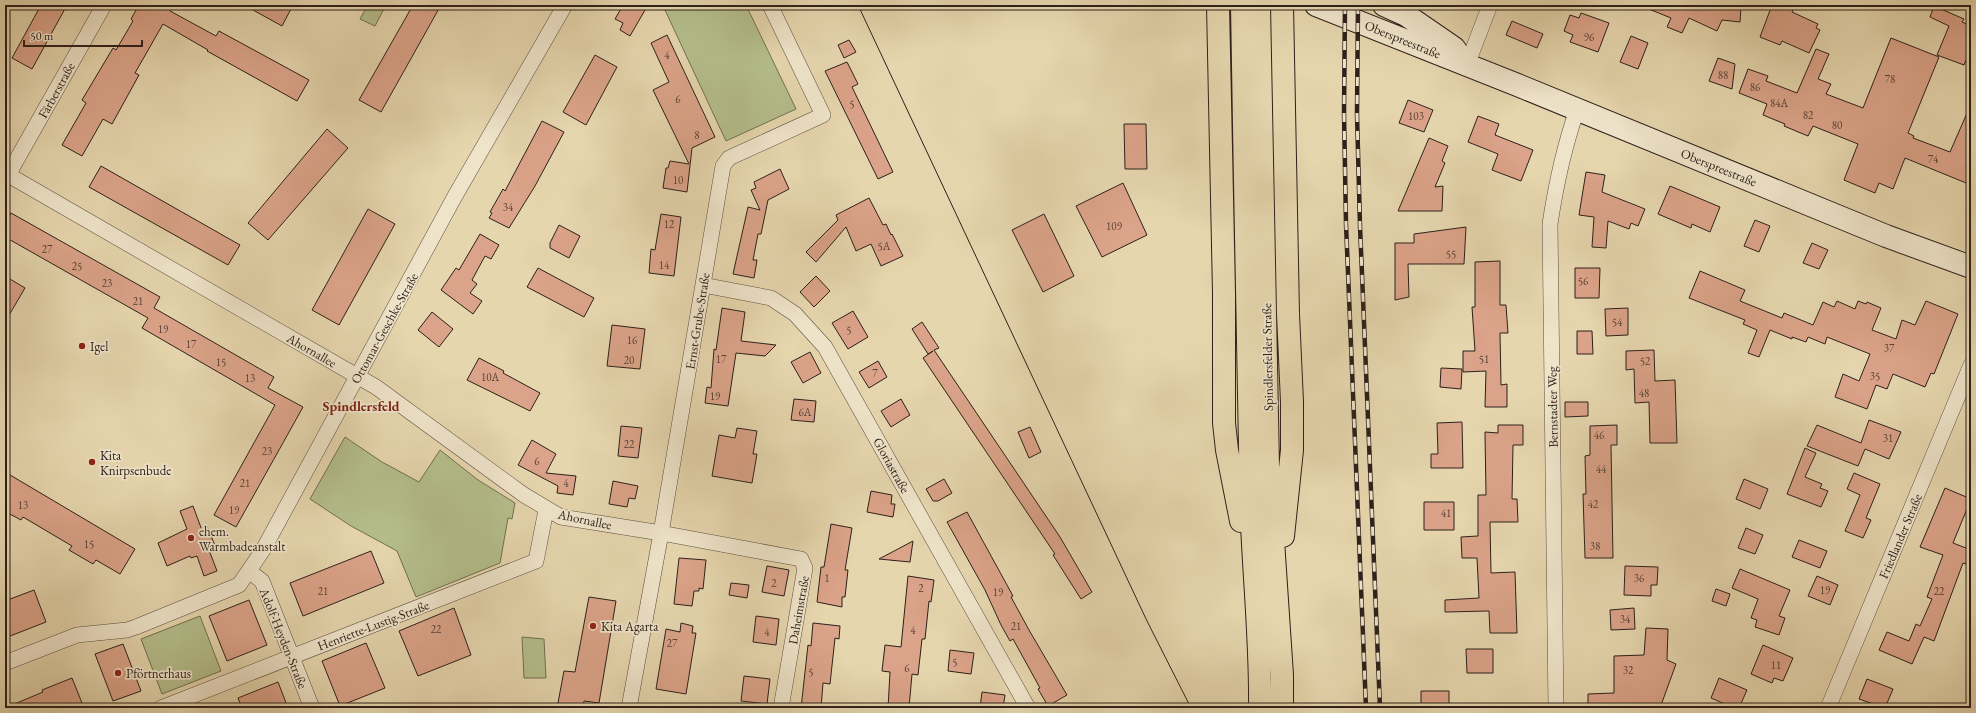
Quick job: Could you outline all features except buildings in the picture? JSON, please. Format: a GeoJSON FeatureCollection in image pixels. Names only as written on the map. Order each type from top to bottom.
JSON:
{"type":"FeatureCollection","features":[{"type":"Feature","properties":{"kind":"highway"},"geometry":{"type":"LineString","coordinates":[[1218,5],[1224,293],[1224,423],[1229,458],[1255,578]]}},
{"type":"Feature","properties":{"kind":"highway","name":"Spindlersfelder Straße"},"geometry":{"type":"LineString","coordinates":[[1242,5],[1252,64],[1268,466],[1277,579],[1282,675],[1282,708]]}},
{"type":"Feature","properties":{"kind":"highway","name":"Spindlersfelder Straße"},"geometry":{"type":"LineString","coordinates":[[1259,5],[1252,64],[1249,421],[1255,578],[1261,676],[1260,708]]}},
{"type":"Feature","properties":{"kind":"highway"},"geometry":{"type":"LineString","coordinates":[[1277,579],[1288,496],[1292,450],[1282,5]]}},
{"type":"Feature","properties":{"kind":"main road","name":"Oberspreestraße"},"geometry":{"type":"LineString","coordinates":[[1316,5],[1886,236],[1971,267]]}},
{"type":"Feature","properties":{"kind":"main road","name":"Oberspreestraße"},"geometry":{"type":"LineString","coordinates":[[1384,5],[1406,14],[1454,48],[1467,66]]}},
{"type":"Feature","properties":{"kind":"street","name":"Färberstraße"},"geometry":{"type":"LineString","coordinates":[[7,174],[104,5]]}},
{"type":"Feature","properties":{"kind":"street","name":"Ottomar-Geschke-Straße"},"geometry":{"type":"LineString","coordinates":[[5,663],[77,635],[127,630],[136,627],[239,585],[250,572],[455,196],[565,5]]}},
{"type":"Feature","properties":{"kind":"street","name":"Ernst-Grube-Straße"},"geometry":{"type":"LineString","coordinates":[[629,708],[661,533],[723,166],[729,158],[823,115],[770,5]]}},
{"type":"Feature","properties":{"kind":"street"},"geometry":{"type":"LineString","coordinates":[[1467,66],[1490,5]]}},
{"type":"Feature","properties":{"kind":"street","name":"Bernstadter Weg"},"geometry":{"type":"LineString","coordinates":[[1556,708],[1550,224],[1556,186],[1566,142],[1577,110]]}},
{"type":"Feature","properties":{"kind":"street","name":"Ahornallee"},"geometry":{"type":"LineString","coordinates":[[7,174],[376,387],[546,510],[562,517],[661,533]]}},
{"type":"Feature","properties":{"kind":"street","name":"Gloriastraße"},"geometry":{"type":"LineString","coordinates":[[703,285],[771,298],[795,314],[825,347],[1028,708]]}},
{"type":"Feature","properties":{"kind":"street","name":"Friedlander Straße"},"geometry":{"type":"LineString","coordinates":[[1828,708],[1971,364]]}},
{"type":"Feature","properties":{"kind":"street","name":"Henriette-Lustig-Straße"},"geometry":{"type":"LineString","coordinates":[[161,708],[536,561],[546,510]]}},
{"type":"Feature","properties":{"kind":"street","name":"Daheimstraße"},"geometry":{"type":"LineString","coordinates":[[661,533],[801,559],[805,568],[781,708]]}},
{"type":"Feature","properties":{"kind":"street","name":"Adolf-Heyden-Straße"},"geometry":{"type":"LineString","coordinates":[[250,572],[262,581],[312,708]]}},
{"type":"Feature","properties":{"kind":"green space"},"geometry":{"type":"Polygon","coordinates":[[[368,5],[386,5],[375,26],[360,19],[368,5]]]}},
{"type":"Feature","properties":{"kind":"green space"},"geometry":{"type":"Polygon","coordinates":[[[656,5],[746,5],[796,109],[726,141],[665,10],[656,5]]]}},
{"type":"Feature","properties":{"kind":"green space"},"geometry":{"type":"Polygon","coordinates":[[[345,437],[382,462],[419,482],[440,450],[478,480],[515,503],[512,519],[508,518],[500,563],[416,597],[397,551],[351,526],[310,499],[345,437]]]}},
{"type":"Feature","properties":{"kind":"green space"},"geometry":{"type":"Polygon","coordinates":[[[200,616],[221,671],[162,694],[141,639],[200,616]]]}},
{"type":"Feature","properties":{"kind":"green space"},"geometry":{"type":"Polygon","coordinates":[[[522,637],[544,639],[546,678],[524,678],[522,637]]]}},
{"type":"Feature","properties":{"kind":"tram line"},"geometry":{"type":"LineString","coordinates":[[858,5],[1147,621],[1191,708]]}},
{"type":"Feature","properties":{"kind":"railway"},"geometry":{"type":"LineString","coordinates":[[1345,5],[1344,113],[1346,224],[1366,708]]}},
{"type":"Feature","properties":{"kind":"railway"},"geometry":{"type":"LineString","coordinates":[[1358,5],[1357,114],[1360,226],[1380,708]]}},
{"type":"Feature","properties":{"kind":"place","name":"Igel"},"geometry":{"type":"Point","coordinates":[82,346]}},
{"type":"Feature","properties":{"kind":"place","name":"Kita Knirpsenbude"},"geometry":{"type":"Point","coordinates":[92,462]}},
{"type":"Feature","properties":{"kind":"place","name":"ehem. Warmbadeanstalt"},"geometry":{"type":"Point","coordinates":[191,538]}},
{"type":"Feature","properties":{"kind":"place","name":"Kita Agarta"},"geometry":{"type":"Point","coordinates":[593,626]}},
{"type":"Feature","properties":{"kind":"place","name":"Pförtnerhaus"},"geometry":{"type":"Point","coordinates":[118,673]}},
{"type":"Feature","properties":{"kind":"district","name":"Spindlersfeld"},"geometry":{"type":"Point","coordinates":[361,406]}}]}
